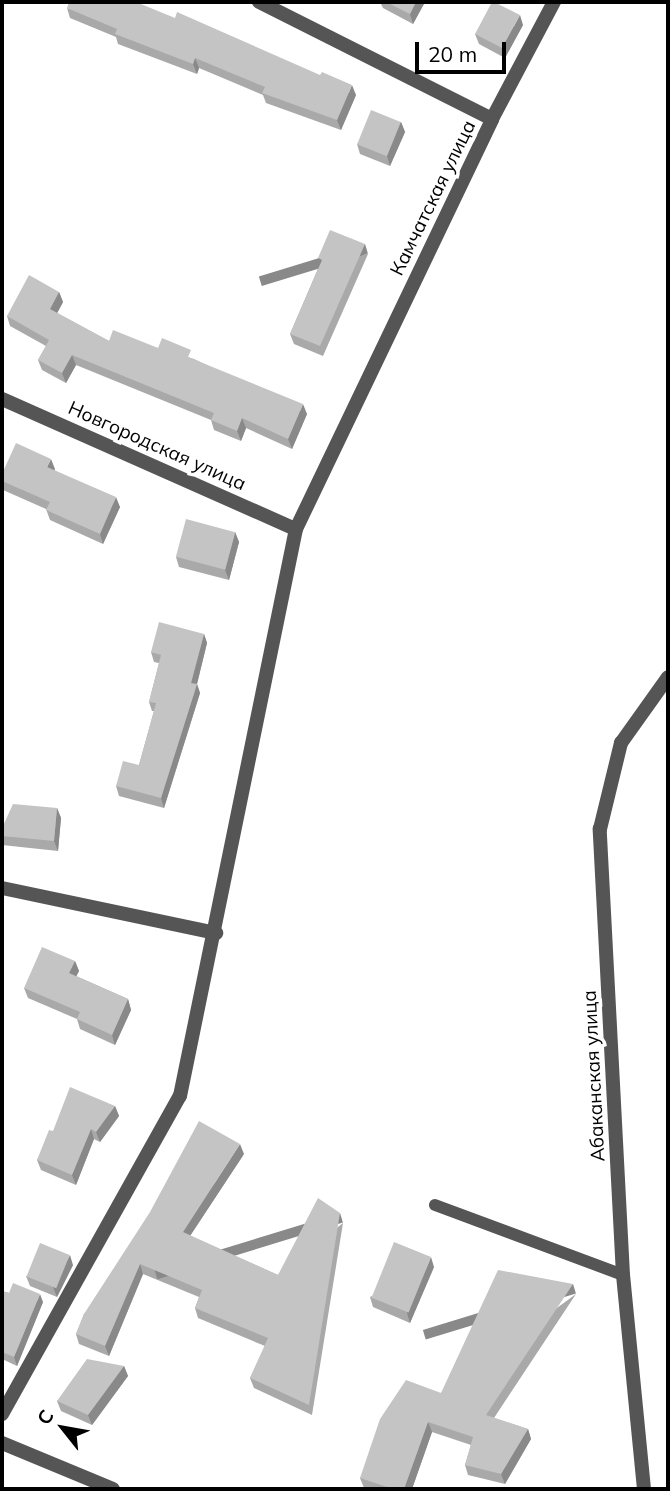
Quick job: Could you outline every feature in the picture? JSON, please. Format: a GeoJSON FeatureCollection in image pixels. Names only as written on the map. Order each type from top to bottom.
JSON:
{"type":"FeatureCollection","features":[{"type":"Feature","properties":{"kind":"street","name":"Камчатская улица"},"geometry":{"type":"LineString","coordinates":[[2,1415],[180,1096],[216,933],[296,528],[492,119],[259,2]]}},
{"type":"Feature","properties":{"kind":"street"},"geometry":{"type":"LineString","coordinates":[[492,119],[554,2]]}},
{"type":"Feature","properties":{"kind":"street","name":"Новгородская улица"},"geometry":{"type":"LineString","coordinates":[[2,400],[296,528]]}},
{"type":"Feature","properties":{"kind":"street","name":"Абаканская улица"},"geometry":{"type":"LineString","coordinates":[[644,1489],[623,1275],[600,829],[621,743],[668,677]]}},
{"type":"Feature","properties":{"kind":"street"},"geometry":{"type":"LineString","coordinates":[[2,888],[216,933]]}},
{"type":"Feature","properties":{"kind":"street"},"geometry":{"type":"LineString","coordinates":[[2,1443],[113,1489]]}},
{"type":"Feature","properties":{"kind":"lane"},"geometry":{"type":"LineString","coordinates":[[435,1205],[623,1275]]}},
{"type":"Feature","properties":{"kind":"building"},"geometry":{"type":"Polygon","coordinates":[[[69,2],[136,2],[175,18],[177,12],[320,75],[322,72],[352,85],[337,120],[262,93],[265,87],[195,58],[193,64],[115,34],[117,29],[67,8],[69,2]]]}},
{"type":"Feature","properties":{"kind":"building"},"geometry":{"type":"Polygon","coordinates":[[[386,2],[416,2],[410,14],[386,2]]]}},
{"type":"Feature","properties":{"kind":"building"},"geometry":{"type":"Polygon","coordinates":[[[492,2],[520,15],[502,48],[475,34],[492,2]]]}},
{"type":"Feature","properties":{"kind":"building"},"geometry":{"type":"Polygon","coordinates":[[[371,110],[401,122],[387,156],[357,144],[371,110]]]}},
{"type":"Feature","properties":{"kind":"building"},"geometry":{"type":"Polygon","coordinates":[[[330,230],[365,244],[320,346],[290,334],[322,260],[318,258],[330,230]]]}},
{"type":"Feature","properties":{"kind":"building"},"geometry":{"type":"Polygon","coordinates":[[[29,275],[59,292],[50,309],[109,341],[113,330],[158,348],[162,338],[191,350],[188,357],[303,404],[288,439],[242,418],[237,431],[211,420],[214,413],[72,355],[62,373],[38,360],[49,340],[7,316],[29,275]]]}},
{"type":"Feature","properties":{"kind":"building"},"geometry":{"type":"Polygon","coordinates":[[[16,443],[51,459],[47,467],[116,497],[100,534],[46,510],[50,502],[2,481],[2,474],[16,443]]]}},
{"type":"Feature","properties":{"kind":"building"},"geometry":{"type":"Polygon","coordinates":[[[186,519],[235,532],[225,570],[176,557],[186,519]]]}},
{"type":"Feature","properties":{"kind":"building"},"geometry":{"type":"Polygon","coordinates":[[[159,622],[204,634],[191,683],[197,684],[161,798],[116,786],[123,761],[139,765],[156,703],[149,702],[161,655],[151,652],[159,622]]]}},
{"type":"Feature","properties":{"kind":"building"},"geometry":{"type":"Polygon","coordinates":[[[13,804],[57,808],[54,841],[2,836],[2,828],[13,804]]]}},
{"type":"Feature","properties":{"kind":"building"},"geometry":{"type":"Polygon","coordinates":[[[42,947],[75,961],[69,973],[128,999],[112,1035],[77,1019],[80,1012],[24,988],[42,947]]]}},
{"type":"Feature","properties":{"kind":"building"},"geometry":{"type":"Polygon","coordinates":[[[70,1087],[115,1106],[96,1132],[91,1129],[72,1175],[37,1160],[49,1130],[53,1131],[70,1087]]]}},
{"type":"Feature","properties":{"kind":"building"},"geometry":{"type":"Polygon","coordinates":[[[199,1121],[240,1144],[183,1232],[278,1275],[318,1198],[340,1213],[309,1405],[250,1378],[268,1338],[195,1308],[202,1290],[140,1264],[105,1346],[76,1334],[84,1314],[150,1212],[199,1121]]]}},
{"type":"Feature","properties":{"kind":"building"},"geometry":{"type":"Polygon","coordinates":[[[394,1242],[431,1257],[409,1313],[372,1298],[394,1242]]]}},
{"type":"Feature","properties":{"kind":"building"},"geometry":{"type":"Polygon","coordinates":[[[40,1243],[70,1255],[56,1288],[27,1276],[40,1243]]]}},
{"type":"Feature","properties":{"kind":"building"},"geometry":{"type":"Polygon","coordinates":[[[498,1270],[573,1284],[486,1415],[528,1429],[501,1474],[465,1465],[473,1437],[428,1422],[404,1489],[393,1489],[360,1478],[380,1419],[406,1380],[441,1393],[498,1270]]]}},
{"type":"Feature","properties":{"kind":"building"},"geometry":{"type":"Polygon","coordinates":[[[13,1283],[40,1294],[14,1357],[2,1352],[2,1291],[9,1293],[13,1283]]]}},
{"type":"Feature","properties":{"kind":"building"},"geometry":{"type":"Polygon","coordinates":[[[87,1359],[124,1366],[88,1415],[57,1401],[87,1359]]]}}]}
